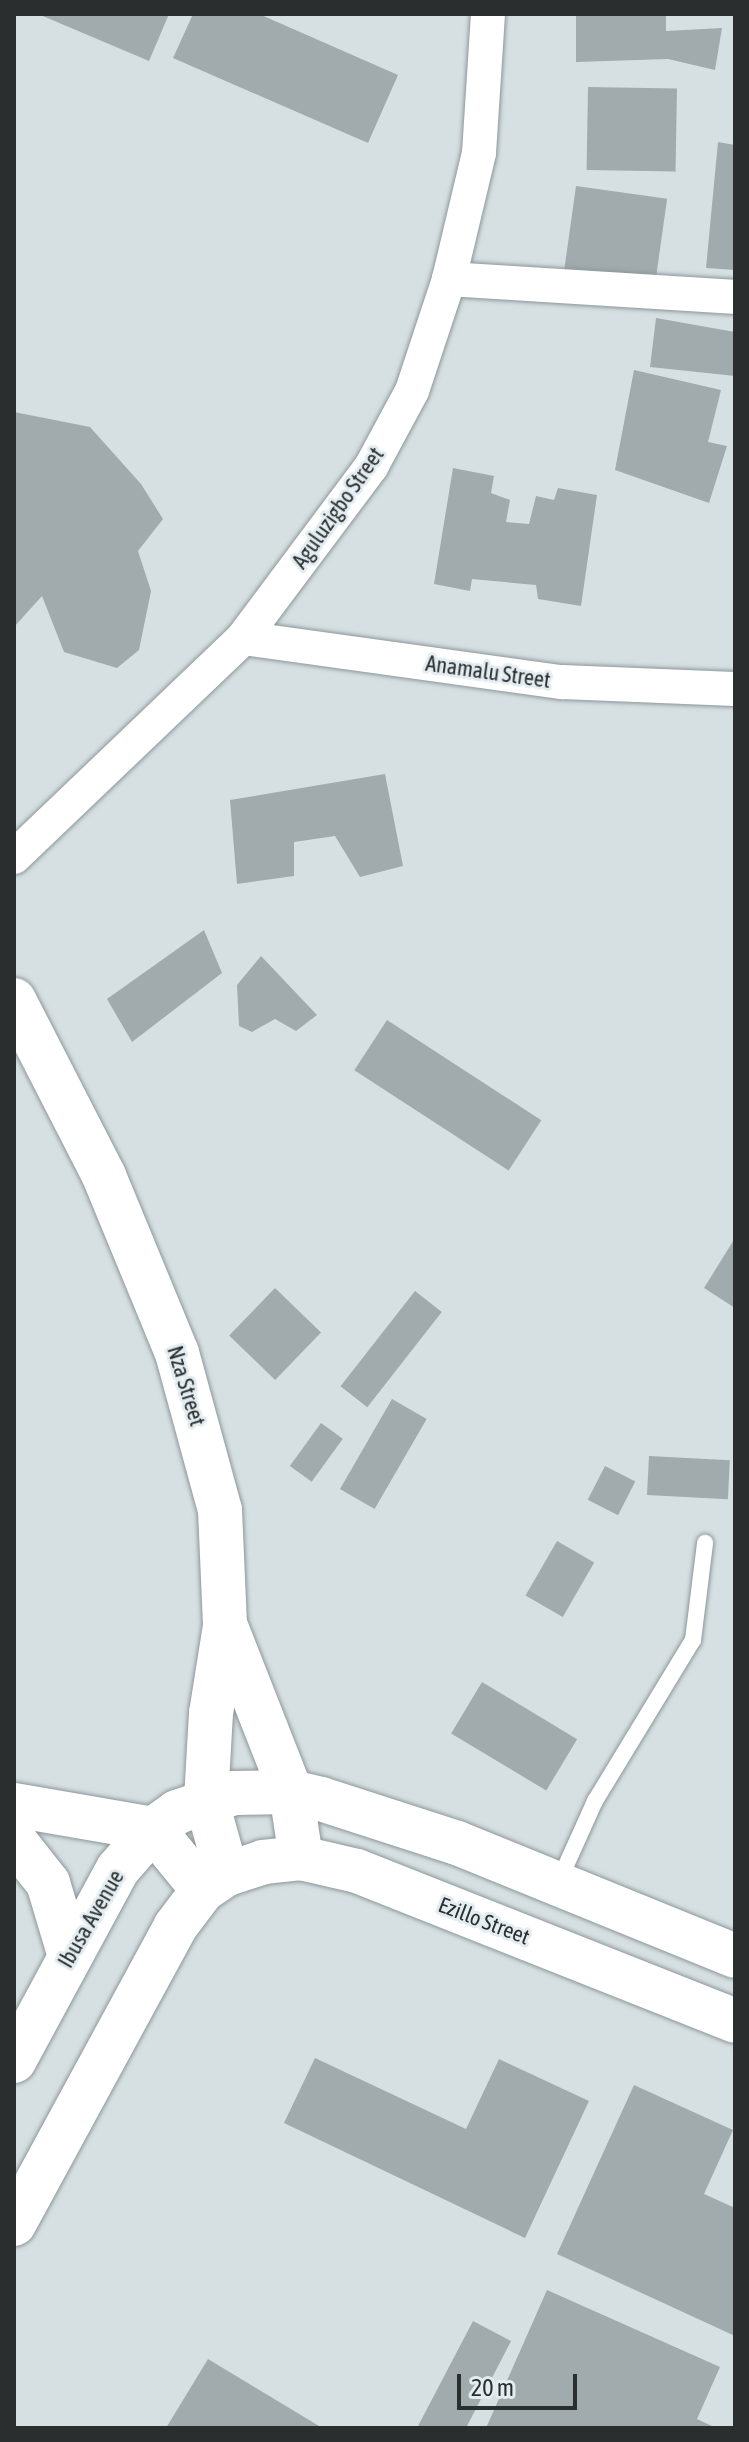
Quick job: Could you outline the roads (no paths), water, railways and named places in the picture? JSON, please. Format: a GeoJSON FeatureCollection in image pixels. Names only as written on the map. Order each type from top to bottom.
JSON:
{"type":"FeatureCollection","features":[{"type":"Feature","properties":{"kind":"main road","name":"Nza Street"},"geometry":{"type":"LineString","coordinates":[[14,1000],[104,1176],[177,1353],[220,1510],[225,1624],[291,1792],[301,1858]]}},
{"type":"Feature","properties":{"kind":"main road"},"geometry":{"type":"LineString","coordinates":[[14,2224],[175,1927],[215,1882],[206,1799],[211,1713],[225,1624]]}},
{"type":"Feature","properties":{"kind":"main road"},"geometry":{"type":"LineString","coordinates":[[291,1792],[457,1843],[735,1956]]}},
{"type":"Feature","properties":{"kind":"main road","name":"Ibusa Avenue"},"geometry":{"type":"LineString","coordinates":[[14,2061],[69,1953],[118,1869],[153,1829],[206,1799],[291,1792]]}},
{"type":"Feature","properties":{"kind":"main road"},"geometry":{"type":"LineString","coordinates":[[14,1805],[153,1829],[215,1882]]}},
{"type":"Feature","properties":{"kind":"main road"},"geometry":{"type":"LineString","coordinates":[[14,1840],[48,1883],[69,1953]]}},
{"type":"Feature","properties":{"kind":"main road","name":"Ezillo Street"},"geometry":{"type":"LineString","coordinates":[[215,1882],[263,1862],[301,1858],[357,1871],[735,2021]]}},
{"type":"Feature","properties":{"kind":"street","name":"Aguluzigbo Street"},"geometry":{"type":"LineString","coordinates":[[14,857],[243,638],[371,467],[412,391],[449,279],[479,153],[488,14]]}},
{"type":"Feature","properties":{"kind":"street"},"geometry":{"type":"LineString","coordinates":[[449,279],[735,297]]}},
{"type":"Feature","properties":{"kind":"street","name":"Anamalu Street"},"geometry":{"type":"LineString","coordinates":[[243,638],[562,682],[735,689]]}},
{"type":"Feature","properties":{"kind":"lane"},"geometry":{"type":"LineString","coordinates":[[559,1883],[595,1801],[693,1640],[705,1543]]}}]}
